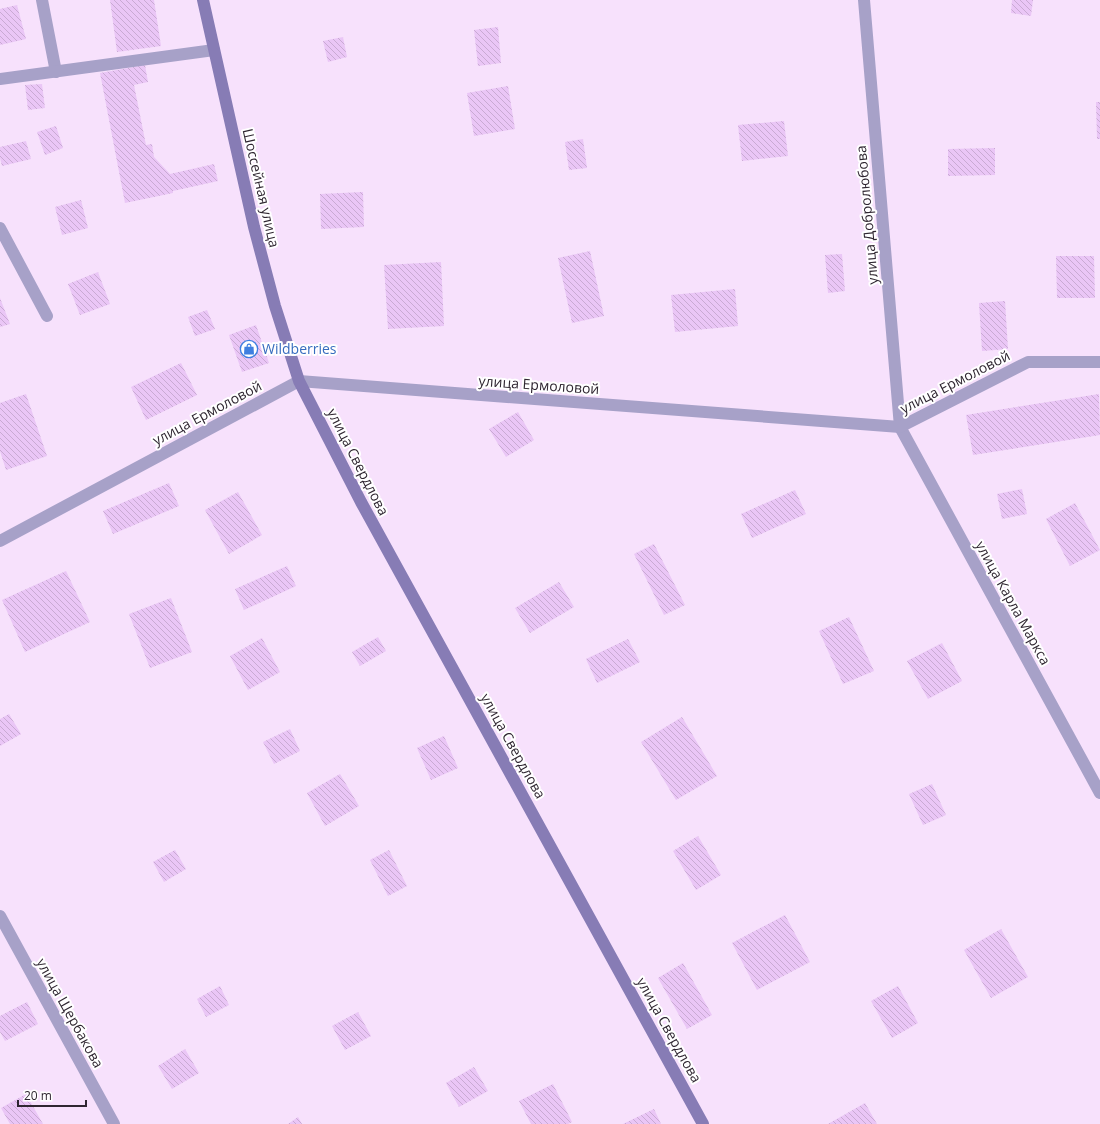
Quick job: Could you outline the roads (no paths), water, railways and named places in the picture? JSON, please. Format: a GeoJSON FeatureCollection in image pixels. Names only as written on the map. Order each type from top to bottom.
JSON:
{"type":"FeatureCollection","features":[{"type":"Feature","properties":{"kind":"main road","name":"Шоссейная улица"},"geometry":{"type":"LineString","coordinates":[[203,0],[256,234],[274,306],[299,381]]}},
{"type":"Feature","properties":{"kind":"main road","name":"улица Свердлова"},"geometry":{"type":"LineString","coordinates":[[299,381],[365,509],[704,1124]]}},
{"type":"Feature","properties":{"kind":"street"},"geometry":{"type":"LineString","coordinates":[[42,0],[56,72]]}},
{"type":"Feature","properties":{"kind":"street","name":"улица Добролюбова"},"geometry":{"type":"LineString","coordinates":[[864,0],[900,427]]}},
{"type":"Feature","properties":{"kind":"street"},"geometry":{"type":"LineString","coordinates":[[0,79],[214,50]]}},
{"type":"Feature","properties":{"kind":"street"},"geometry":{"type":"LineString","coordinates":[[0,228],[48,316]]}},
{"type":"Feature","properties":{"kind":"street","name":"улица Ермоловой"},"geometry":{"type":"LineString","coordinates":[[0,540],[299,381],[900,427],[1028,362],[1100,362]]}},
{"type":"Feature","properties":{"kind":"street","name":"улица Карла Маркса"},"geometry":{"type":"LineString","coordinates":[[900,427],[1100,793]]}},
{"type":"Feature","properties":{"kind":"street","name":"улица Щербакова"},"geometry":{"type":"LineString","coordinates":[[0,916],[114,1124]]}},
{"type":"Feature","properties":{"kind":"place","name":"Wildberries"},"geometry":{"type":"Point","coordinates":[249,349]}}]}
